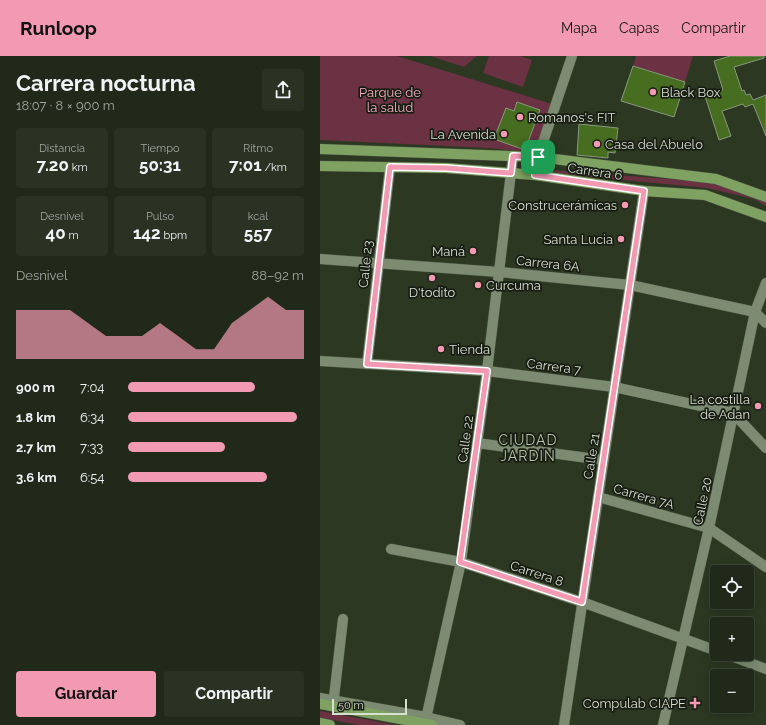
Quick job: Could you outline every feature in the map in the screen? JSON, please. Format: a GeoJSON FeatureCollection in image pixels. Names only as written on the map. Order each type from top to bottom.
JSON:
{"type":"FeatureCollection","features":[{"type":"Feature","properties":{"kind":"main road","name":"Carrera 6"},"geometry":{"type":"LineString","coordinates":[[320,149],[538,157],[716,179],[766,198]]}},
{"type":"Feature","properties":{"kind":"main road","name":"Carrera 6"},"geometry":{"type":"LineString","coordinates":[[320,166],[446,168],[535,175],[644,191],[706,195],[766,217]]}},
{"type":"Feature","properties":{"kind":"main road"},"geometry":{"type":"LineString","coordinates":[[320,704],[334,703],[428,722]]}},
{"type":"Feature","properties":{"kind":"main road"},"geometry":{"type":"LineString","coordinates":[[320,723],[330,725]]}},
{"type":"Feature","properties":{"kind":"street"},"geometry":{"type":"LineString","coordinates":[[535,175],[538,157],[572,56]]}},
{"type":"Feature","properties":{"kind":"street","name":"Calle 22"},"geometry":{"type":"LineString","coordinates":[[428,722],[460,562],[487,371],[513,156]]}},
{"type":"Feature","properties":{"kind":"street","name":"Calle 23"},"geometry":{"type":"LineString","coordinates":[[367,364],[390,167]]}},
{"type":"Feature","properties":{"kind":"street","name":"Calle 21"},"geometry":{"type":"LineString","coordinates":[[564,725],[644,191]]}},
{"type":"Feature","properties":{"kind":"street","name":"Carrera 6A"},"geometry":{"type":"LineString","coordinates":[[320,259],[499,272],[630,285],[755,312]]}},
{"type":"Feature","properties":{"kind":"street","name":"Calle 20"},"geometry":{"type":"LineString","coordinates":[[663,725],[709,528],[755,312],[766,283]]}},
{"type":"Feature","properties":{"kind":"street"},"geometry":{"type":"LineString","coordinates":[[755,312],[766,323]]}},
{"type":"Feature","properties":{"kind":"street","name":"Carrera 7"},"geometry":{"type":"LineString","coordinates":[[320,361],[487,371],[614,387],[733,413]]}},
{"type":"Feature","properties":{"kind":"street"},"geometry":{"type":"LineString","coordinates":[[733,413],[766,448]]}},
{"type":"Feature","properties":{"kind":"street"},"geometry":{"type":"LineString","coordinates":[[477,443],[604,460]]}},
{"type":"Feature","properties":{"kind":"street","name":"Carrera 7A"},"geometry":{"type":"LineString","coordinates":[[598,497],[709,528],[766,567]]}},
{"type":"Feature","properties":{"kind":"street","name":"Carrera 8"},"geometry":{"type":"LineString","coordinates":[[391,549],[460,562],[582,602],[710,648]]}},
{"type":"Feature","properties":{"kind":"street"},"geometry":{"type":"LineString","coordinates":[[320,698],[334,703],[343,619]]}},
{"type":"Feature","properties":{"kind":"street"},"geometry":{"type":"LineString","coordinates":[[745,661],[766,669]]}},
{"type":"Feature","properties":{"kind":"street"},"geometry":{"type":"LineString","coordinates":[[428,722],[460,725]]}},
{"type":"Feature","properties":{"kind":"green space","name":"Parque de la salud"},"geometry":{"type":"Polygon","coordinates":[[[320,56],[397,56],[552,104],[535,153],[489,148],[320,140],[320,56]]]}},
{"type":"Feature","properties":{"kind":"green space"},"geometry":{"type":"Polygon","coordinates":[[[430,56],[477,56],[464,67],[430,56]]]}},
{"type":"Feature","properties":{"kind":"green space"},"geometry":{"type":"Polygon","coordinates":[[[489,56],[520,56],[532,60],[523,87],[483,73],[489,56]]]}},
{"type":"Feature","properties":{"kind":"green space"},"geometry":{"type":"Polygon","coordinates":[[[636,56],[693,56],[685,82],[633,66],[636,56]]]}},
{"type":"Feature","properties":{"kind":"green space"},"geometry":{"type":"Polygon","coordinates":[[[538,169],[709,182],[757,197],[766,202],[766,206],[754,199],[707,188],[539,172],[538,169]]]}},
{"type":"Feature","properties":{"kind":"green space"},"geometry":{"type":"Polygon","coordinates":[[[320,711],[396,725],[360,725],[320,718],[320,711]]]}},
{"type":"Feature","properties":{"kind":"building"},"geometry":{"type":"Polygon","coordinates":[[[730,56],[764,56],[764,58],[734,67],[742,91],[744,90],[746,95],[750,94],[753,100],[766,95],[766,136],[753,104],[745,107],[743,104],[722,111],[731,136],[719,140],[705,96],[723,90],[714,61],[730,56]]]}},
{"type":"Feature","properties":{"kind":"building","name":"Black Box"},"geometry":{"type":"Polygon","coordinates":[[[633,66],[685,82],[674,117],[621,101],[633,66]]]}},
{"type":"Feature","properties":{"kind":"building"},"geometry":{"type":"Polygon","coordinates":[[[517,102],[540,110],[525,150],[494,139],[506,108],[514,111],[517,102]]]}},
{"type":"Feature","properties":{"kind":"building","name":"Casa del Abuelo"},"geometry":{"type":"Polygon","coordinates":[[[579,124],[618,128],[615,153],[608,152],[608,158],[577,155],[579,124]]]}},
{"type":"Feature","properties":{"kind":"place","name":"Black Box"},"geometry":{"type":"Point","coordinates":[653,92]}},
{"type":"Feature","properties":{"kind":"place","name":"Romanos's FIT"},"geometry":{"type":"Point","coordinates":[520,117]}},
{"type":"Feature","properties":{"kind":"place","name":"La Avenida"},"geometry":{"type":"Point","coordinates":[504,134]}},
{"type":"Feature","properties":{"kind":"place","name":"Casa del Abuelo"},"geometry":{"type":"Point","coordinates":[597,144]}},
{"type":"Feature","properties":{"kind":"place","name":"Construcerámicas"},"geometry":{"type":"Point","coordinates":[625,205]}},
{"type":"Feature","properties":{"kind":"place","name":"Santa Lucia"},"geometry":{"type":"Point","coordinates":[621,239]}},
{"type":"Feature","properties":{"kind":"place","name":"Maná"},"geometry":{"type":"Point","coordinates":[473,251]}},
{"type":"Feature","properties":{"kind":"place","name":"D'todito"},"geometry":{"type":"Point","coordinates":[432,278]}},
{"type":"Feature","properties":{"kind":"place","name":"Curcuma"},"geometry":{"type":"Point","coordinates":[478,285]}},
{"type":"Feature","properties":{"kind":"place","name":"Tienda"},"geometry":{"type":"Point","coordinates":[441,349]}},
{"type":"Feature","properties":{"kind":"place","name":"La costilla de Adan"},"geometry":{"type":"Point","coordinates":[758,406]}},
{"type":"Feature","properties":{"kind":"place","name":"Compulab CIAPE"},"geometry":{"type":"Point","coordinates":[695,703]}},
{"type":"Feature","properties":{"kind":"district","name":"CIUDAD JARDIN"},"geometry":{"type":"Point","coordinates":[528,448]}},
{"type":"Feature","properties":{"kind":"route"},"geometry":{"type":"LineString","coordinates":[[513,156],[538,157],[535,175],[644,191],[582,602],[460,562],[487,371],[367,364],[390,167],[446,168],[511,173],[513,156]]}}]}
